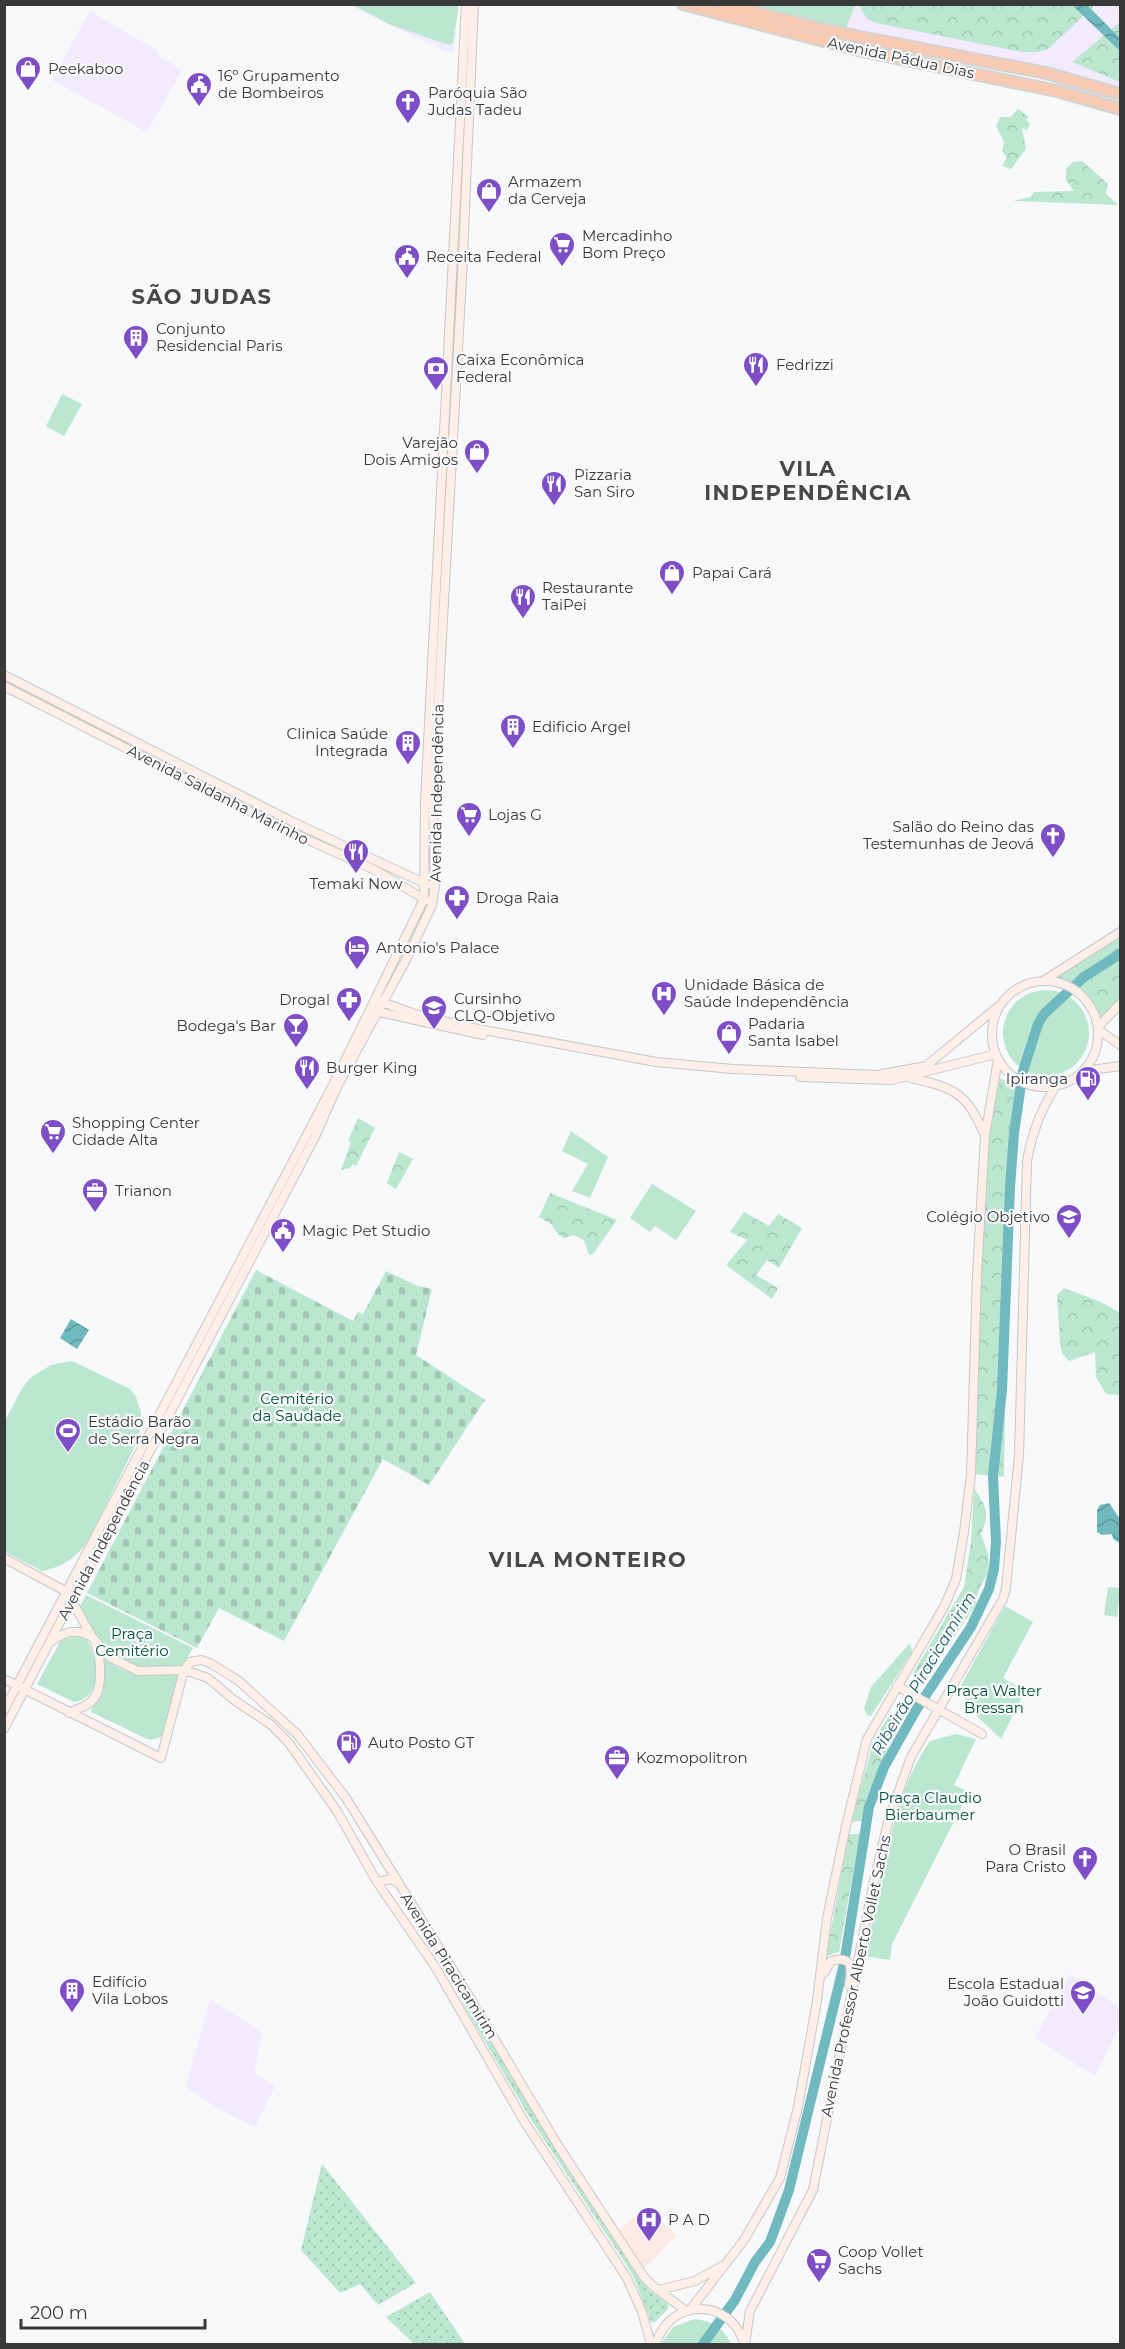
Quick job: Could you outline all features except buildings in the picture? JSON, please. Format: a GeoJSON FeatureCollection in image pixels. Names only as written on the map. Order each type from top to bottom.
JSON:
{"type":"FeatureCollection","features":[{"type":"Feature","properties":{"kind":"highway","name":"Avenida Pádua Dias"},"geometry":{"type":"LineString","coordinates":[[683,4],[862,51],[1057,91],[1120,109]]}},
{"type":"Feature","properties":{"kind":"highway","name":"Avenida Pádua Dias"},"geometry":{"type":"LineString","coordinates":[[721,4],[825,30],[1054,75],[1120,94]]}},
{"type":"Feature","properties":{"kind":"main road","name":"Avenida Independência"},"geometry":{"type":"LineString","coordinates":[[4,1710],[334,1083],[374,997],[424,899],[427,773],[466,4]]}},
{"type":"Feature","properties":{"kind":"main road","name":"Avenida Independência"},"geometry":{"type":"LineString","coordinates":[[4,1729],[315,1137],[338,1085],[379,1012],[432,904],[435,886],[433,800],[462,277],[474,4]]}},
{"type":"Feature","properties":{"kind":"main road"},"geometry":{"type":"LineString","coordinates":[[462,67],[466,69],[468,115]]}},
{"type":"Feature","properties":{"kind":"main road","name":"Avenida Saldanha Marinho"},"geometry":{"type":"LineString","coordinates":[[4,675],[293,822],[435,886]]}},
{"type":"Feature","properties":{"kind":"main road","name":"Avenida Saldanha Marinho"},"geometry":{"type":"LineString","coordinates":[[4,686],[288,831],[375,870],[432,904]]}},
{"type":"Feature","properties":{"kind":"main road"},"geometry":{"type":"LineString","coordinates":[[427,773],[430,777],[429,797],[433,800]]}},
{"type":"Feature","properties":{"kind":"main road"},"geometry":{"type":"LineString","coordinates":[[1043,981],[1120,932]]}},
{"type":"Feature","properties":{"kind":"main road"},"geometry":{"type":"LineString","coordinates":[[374,997],[383,1004],[468,1027],[656,1062],[732,1069],[877,1075],[926,1066],[1000,1005],[1012,992],[1027,984],[1043,981],[1066,985],[1088,1001],[1099,1029],[1096,1052],[1084,1071],[1071,1081],[1056,1086],[1037,1087],[1017,1080],[1006,1070],[997,1056],[992,1037],[993,1020],[1000,1005]]}},
{"type":"Feature","properties":{"kind":"main road"},"geometry":{"type":"LineString","coordinates":[[355,1056],[375,1008],[374,997]]}},
{"type":"Feature","properties":{"kind":"main road"},"geometry":{"type":"LineString","coordinates":[[1099,1029],[1120,1004]]}},
{"type":"Feature","properties":{"kind":"main road"},"geometry":{"type":"LineString","coordinates":[[379,1012],[468,1032],[658,1066],[730,1073],[875,1081],[906,1077],[997,1056]]}},
{"type":"Feature","properties":{"kind":"main road"},"geometry":{"type":"LineString","coordinates":[[1099,1029],[1120,1045]]}},
{"type":"Feature","properties":{"kind":"main road","name":"Avenida Professor Alberto Vollet Sachs"},"geometry":{"type":"LineString","coordinates":[[656,2344],[667,2323],[688,2311],[729,2262],[773,2193],[786,2162],[817,2001],[827,1918],[867,1739],[945,1605],[956,1579],[971,1474],[977,1274],[985,1136],[997,1056]]}},
{"type":"Feature","properties":{"kind":"main road"},"geometry":{"type":"LineString","coordinates":[[1084,1071],[1120,1066]]}},
{"type":"Feature","properties":{"kind":"main road"},"geometry":{"type":"LineString","coordinates":[[906,1077],[935,1083],[963,1098],[971,1107],[985,1136]]}},
{"type":"Feature","properties":{"kind":"main road","name":"Avenida Professor Alberto Vollet Sachs"},"geometry":{"type":"LineString","coordinates":[[745,2344],[750,2311],[813,2190],[889,1818],[911,1757],[1003,1599],[1006,1588],[1019,1455],[1026,1172],[1035,1125],[1042,1107],[1056,1086]]}},
{"type":"Feature","properties":{"kind":"main road"},"geometry":{"type":"LineString","coordinates":[[165,1423],[167,1411],[205,1340],[204,1327]]}},
{"type":"Feature","properties":{"kind":"main road"},"geometry":{"type":"LineString","coordinates":[[4,1558],[67,1592]]}},
{"type":"Feature","properties":{"kind":"main road","name":"Avenida Piracicamirim"},"geometry":{"type":"LineString","coordinates":[[67,1592],[93,1638],[111,1658],[135,1670],[184,1670],[208,1678],[283,1736],[300,1756],[337,1811],[377,1882],[454,2000],[525,2121],[627,2278],[642,2312],[651,2344]]}},
{"type":"Feature","properties":{"kind":"main road"},"geometry":{"type":"LineString","coordinates":[[50,1641],[71,1631],[80,1632],[93,1638],[99,1659],[97,1692],[88,1704],[69,1713]]}},
{"type":"Feature","properties":{"kind":"main road","name":"Avenida Piracicamirim"},"geometry":{"type":"LineString","coordinates":[[184,1670],[192,1661],[201,1660],[210,1663],[239,1681],[297,1734],[346,1798],[559,2147],[644,2277],[688,2311]]}},
{"type":"Feature","properties":{"kind":"main road"},"geometry":{"type":"LineString","coordinates":[[4,1679],[161,1758],[184,1670]]}},
{"type":"Feature","properties":{"kind":"main road"},"geometry":{"type":"LineString","coordinates":[[897,1686],[982,1734]]}},
{"type":"Feature","properties":{"kind":"main road"},"geometry":{"type":"LineString","coordinates":[[241,1704],[282,1721]]}},
{"type":"Feature","properties":{"kind":"main road"},"geometry":{"type":"LineString","coordinates":[[283,1736],[297,1734]]}},
{"type":"Feature","properties":{"kind":"main road"},"geometry":{"type":"LineString","coordinates":[[377,1882],[391,1879],[398,1881]]}},
{"type":"Feature","properties":{"kind":"main road"},"geometry":{"type":"LineString","coordinates":[[817,2001],[825,1968],[831,1961],[842,1958],[850,1965],[848,2013]]}},
{"type":"Feature","properties":{"kind":"main road"},"geometry":{"type":"LineString","coordinates":[[454,2000],[462,2000],[467,1993]]}},
{"type":"Feature","properties":{"kind":"main road"},"geometry":{"type":"LineString","coordinates":[[588,2220],[602,2232],[607,2231],[610,2226]]}},
{"type":"Feature","properties":{"kind":"main road"},"geometry":{"type":"LineString","coordinates":[[658,2290],[695,2281],[729,2262]]}},
{"type":"Feature","properties":{"kind":"main road"},"geometry":{"type":"LineString","coordinates":[[688,2311],[708,2310],[728,2318],[739,2331],[745,2344]]}},
{"type":"Feature","properties":{"kind":"shaded area"},"geometry":{"type":"Polygon","coordinates":[[[349,5],[458,5],[454,51],[449,53],[349,5]]]}},
{"type":"Feature","properties":{"kind":"shaded area"},"geometry":{"type":"Polygon","coordinates":[[[724,5],[1120,5],[1120,94],[724,5]]]}},
{"type":"Feature","properties":{"kind":"shaded area"},"geometry":{"type":"Polygon","coordinates":[[[90,11],[158,51],[157,55],[182,70],[147,132],[52,80],[90,11]]]}},
{"type":"Feature","properties":{"kind":"shaded area","name":"Escola Estadual João Guidotti"},"geometry":{"type":"Polygon","coordinates":[[[1070,1974],[1120,2008],[1120,2025],[1095,2076],[1035,2038],[1070,1974]]]}},
{"type":"Feature","properties":{"kind":"shaded area"},"geometry":{"type":"Polygon","coordinates":[[[210,1999],[262,2032],[254,2073],[275,2086],[255,2127],[219,2109],[186,2087],[210,1999]]]}},
{"type":"Feature","properties":{"kind":"shaded area","name":"P A D"},"geometry":{"type":"Polygon","coordinates":[[[644,2208],[677,2235],[645,2268],[619,2230],[644,2208]]]}},
{"type":"Feature","properties":{"kind":"green space"},"geometry":{"type":"Polygon","coordinates":[[[353,5],[459,5],[453,43],[449,45],[391,25],[353,5]]]}},
{"type":"Feature","properties":{"kind":"green space"},"geometry":{"type":"Polygon","coordinates":[[[724,5],[855,5],[844,33],[724,5]]]}},
{"type":"Feature","properties":{"kind":"green space"},"geometry":{"type":"Polygon","coordinates":[[[859,5],[1095,5],[1048,49],[1038,52],[1022,52],[876,23],[867,19],[859,5]]]}},
{"type":"Feature","properties":{"kind":"green space"},"geometry":{"type":"Polygon","coordinates":[[[1120,22],[1120,82],[1072,62],[1120,22]]]}},
{"type":"Feature","properties":{"kind":"green space"},"geometry":{"type":"Polygon","coordinates":[[[1018,109],[1029,117],[1026,120],[1030,124],[1027,130],[1022,128],[1026,149],[1011,169],[1002,166],[1007,157],[1002,151],[1004,142],[996,126],[1000,117],[1010,117],[1018,109]]]}},
{"type":"Feature","properties":{"kind":"green space"},"geometry":{"type":"Polygon","coordinates":[[[1082,161],[1108,184],[1106,194],[1118,205],[1013,201],[1031,197],[1034,192],[1074,191],[1066,180],[1066,169],[1073,162],[1082,161]]]}},
{"type":"Feature","properties":{"kind":"green space"},"geometry":{"type":"Polygon","coordinates":[[[62,394],[82,404],[64,436],[46,426],[62,394]]]}},
{"type":"Feature","properties":{"kind":"green space"},"geometry":{"type":"Polygon","coordinates":[[[1120,932],[1120,1004],[1098,1027],[1090,1007],[1079,994],[1064,986],[1043,981],[1120,932]]]}},
{"type":"Feature","properties":{"kind":"green space"},"geometry":{"type":"Polygon","coordinates":[[[1046,990],[1062,994],[1076,1003],[1085,1017],[1089,1033],[1085,1049],[1076,1063],[1062,1072],[1046,1076],[1030,1072],[1016,1063],[1007,1049],[1003,1033],[1007,1017],[1016,1003],[1030,994],[1046,990]]]}},
{"type":"Feature","properties":{"kind":"green space"},"geometry":{"type":"Polygon","coordinates":[[[1000,1078],[1018,1088],[1008,1183],[1000,1387],[1005,1417],[1004,1477],[973,1474],[979,1272],[988,1136],[1000,1078]]]}},
{"type":"Feature","properties":{"kind":"green space"},"geometry":{"type":"Polygon","coordinates":[[[358,1118],[375,1128],[356,1166],[353,1164],[350,1168],[341,1170],[351,1142],[348,1141],[358,1118]]]}},
{"type":"Feature","properties":{"kind":"green space"},"geometry":{"type":"Polygon","coordinates":[[[571,1131],[608,1157],[590,1198],[572,1191],[588,1164],[562,1151],[571,1131]]]}},
{"type":"Feature","properties":{"kind":"green space"},"geometry":{"type":"Polygon","coordinates":[[[399,1152],[413,1159],[396,1189],[387,1183],[399,1152]]]}},
{"type":"Feature","properties":{"kind":"green space"},"geometry":{"type":"Polygon","coordinates":[[[652,1184],[696,1211],[676,1240],[655,1226],[650,1232],[630,1218],[652,1184]]]}},
{"type":"Feature","properties":{"kind":"green space"},"geometry":{"type":"Polygon","coordinates":[[[550,1193],[617,1220],[593,1254],[589,1255],[584,1240],[574,1235],[564,1238],[551,1224],[539,1217],[550,1193]]]}},
{"type":"Feature","properties":{"kind":"green space"},"geometry":{"type":"Polygon","coordinates":[[[744,1212],[769,1226],[778,1214],[802,1228],[779,1268],[767,1260],[756,1275],[778,1288],[772,1299],[726,1265],[747,1240],[730,1232],[744,1212]]]}},
{"type":"Feature","properties":{"kind":"green space","name":"Cemitério da Saudade"},"geometry":{"type":"Polygon","coordinates":[[[256,1270],[353,1321],[358,1312],[363,1314],[386,1271],[418,1286],[432,1289],[416,1355],[485,1400],[429,1485],[383,1459],[284,1641],[219,1608],[197,1648],[87,1593],[256,1270]]]}},
{"type":"Feature","properties":{"kind":"green space"},"geometry":{"type":"Polygon","coordinates":[[[1064,1288],[1101,1302],[1120,1313],[1120,1395],[1106,1394],[1096,1377],[1095,1352],[1069,1361],[1062,1353],[1057,1295],[1064,1288]]]}},
{"type":"Feature","properties":{"kind":"green space","name":"Estádio Barão de Serra Negra"},"geometry":{"type":"Polygon","coordinates":[[[72,1361],[130,1389],[136,1397],[141,1413],[139,1438],[88,1541],[68,1561],[42,1571],[5,1552],[5,1421],[30,1378],[51,1365],[72,1361]]]}},
{"type":"Feature","properties":{"kind":"green space"},"geometry":{"type":"Polygon","coordinates":[[[974,1488],[986,1510],[986,1520],[981,1534],[988,1554],[989,1571],[979,1589],[975,1606],[921,1686],[912,1675],[964,1587],[971,1542],[974,1488]]]}},
{"type":"Feature","properties":{"kind":"green space"},"geometry":{"type":"Polygon","coordinates":[[[1108,1587],[1120,1588],[1117,1617],[1104,1615],[1108,1587]]]}},
{"type":"Feature","properties":{"kind":"green space","name":"Praça Cemitério"},"geometry":{"type":"Polygon","coordinates":[[[86,1595],[193,1648],[181,1668],[137,1668],[118,1660],[102,1645],[79,1608],[86,1595]]]}},
{"type":"Feature","properties":{"kind":"green space","name":"Praça Walter Bressan"},"geometry":{"type":"Polygon","coordinates":[[[1005,1606],[1033,1622],[1003,1678],[1025,1691],[1001,1739],[977,1716],[959,1689],[1005,1606]]]}},
{"type":"Feature","properties":{"kind":"green space"},"geometry":{"type":"Polygon","coordinates":[[[77,1636],[87,1639],[91,1647],[96,1676],[91,1693],[84,1699],[74,1702],[37,1684],[61,1640],[77,1636]]]}},
{"type":"Feature","properties":{"kind":"green space"},"geometry":{"type":"Polygon","coordinates":[[[910,1643],[912,1652],[871,1716],[867,1715],[864,1708],[871,1687],[910,1643]]]}},
{"type":"Feature","properties":{"kind":"green space"},"geometry":{"type":"Polygon","coordinates":[[[102,1658],[130,1672],[178,1676],[179,1682],[175,1685],[170,1715],[161,1737],[151,1740],[145,1738],[91,1712],[102,1658]]]}},
{"type":"Feature","properties":{"kind":"green space"},"geometry":{"type":"Polygon","coordinates":[[[891,1713],[900,1721],[866,1799],[863,1821],[851,1822],[875,1737],[891,1713]]]}},
{"type":"Feature","properties":{"kind":"green space","name":"Praça Claudio Bierbaumer"},"geometry":{"type":"Polygon","coordinates":[[[956,1734],[976,1739],[954,1785],[969,1792],[892,1944],[890,1960],[865,1956],[888,1844],[906,1788],[930,1741],[956,1734]]]}},
{"type":"Feature","properties":{"kind":"green space"},"geometry":{"type":"Polygon","coordinates":[[[849,1834],[860,1834],[839,1952],[826,1956],[849,1834]]]}},
{"type":"Feature","properties":{"kind":"green space"},"geometry":{"type":"Polygon","coordinates":[[[467,2000],[555,2147],[638,2276],[649,2290],[668,2303],[668,2309],[655,2322],[651,2322],[633,2275],[530,2118],[462,2002],[467,2000]]]}},
{"type":"Feature","properties":{"kind":"green space"},"geometry":{"type":"Polygon","coordinates":[[[322,2164],[416,2283],[378,2305],[360,2284],[340,2293],[301,2250],[322,2164]]]}},
{"type":"Feature","properties":{"kind":"green space"},"geometry":{"type":"Polygon","coordinates":[[[430,2292],[465,2344],[414,2344],[386,2317],[430,2292]]]}},
{"type":"Feature","properties":{"kind":"green space"},"geometry":{"type":"Polygon","coordinates":[[[695,2319],[717,2326],[731,2344],[661,2344],[673,2327],[695,2319]]]}},
{"type":"Feature","properties":{"kind":"water"},"geometry":{"type":"Polygon","coordinates":[[[1072,5],[1087,5],[1120,38],[1120,51],[1072,5]]]}},
{"type":"Feature","properties":{"kind":"water"},"geometry":{"type":"Polygon","coordinates":[[[71,1319],[89,1330],[77,1349],[60,1338],[71,1319]]]}},
{"type":"Feature","properties":{"kind":"water"},"geometry":{"type":"Polygon","coordinates":[[[1109,1503],[1120,1519],[1120,1543],[1113,1539],[1112,1534],[1102,1535],[1097,1532],[1097,1510],[1100,1505],[1109,1503]]]}},
{"type":"Feature","properties":{"kind":"waterway","name":"Ribeirão Piracicamirim"},"geometry":{"type":"LineString","coordinates":[[703,2344],[735,2300],[755,2262],[770,2242],[789,2190],[844,1964],[869,1807],[884,1767],[916,1710],[971,1627],[989,1589],[994,1569],[996,1542],[993,1476],[1002,1390],[1010,1187],[1014,1133],[1023,1071],[1038,1024],[1044,1014],[1084,977],[1120,954]]}},
{"type":"Feature","properties":{"kind":"place","name":"Peekaboo"},"geometry":{"type":"Point","coordinates":[28,92]}},
{"type":"Feature","properties":{"kind":"place","name":"16º Grupamento de Bombeiros"},"geometry":{"type":"Point","coordinates":[199,108]}},
{"type":"Feature","properties":{"kind":"place","name":"Paróquia São Judas Tadeu"},"geometry":{"type":"Point","coordinates":[408,125]}},
{"type":"Feature","properties":{"kind":"place","name":"Armazem da Cerveja"},"geometry":{"type":"Point","coordinates":[489,214]}},
{"type":"Feature","properties":{"kind":"place","name":"Mercadinho Bom Preço"},"geometry":{"type":"Point","coordinates":[562,268]}},
{"type":"Feature","properties":{"kind":"place","name":"Receita Federal"},"geometry":{"type":"Point","coordinates":[407,280]}},
{"type":"Feature","properties":{"kind":"place","name":"Conjunto Residencial Paris"},"geometry":{"type":"Point","coordinates":[136,361]}},
{"type":"Feature","properties":{"kind":"place","name":"Fedrizzi"},"geometry":{"type":"Point","coordinates":[756,388]}},
{"type":"Feature","properties":{"kind":"place","name":"Caixa Econômica Federal"},"geometry":{"type":"Point","coordinates":[436,392]}},
{"type":"Feature","properties":{"kind":"place","name":"Varejão Dois Amigos"},"geometry":{"type":"Point","coordinates":[477,475]}},
{"type":"Feature","properties":{"kind":"place","name":"Pizzaria San Siro"},"geometry":{"type":"Point","coordinates":[554,507]}},
{"type":"Feature","properties":{"kind":"place","name":"Papai Cará"},"geometry":{"type":"Point","coordinates":[672,596]}},
{"type":"Feature","properties":{"kind":"place","name":"Restaurante TaiPei"},"geometry":{"type":"Point","coordinates":[523,620]}},
{"type":"Feature","properties":{"kind":"place","name":"Edificio Argel"},"geometry":{"type":"Point","coordinates":[513,750]}},
{"type":"Feature","properties":{"kind":"place","name":"Clinica Saúde Integrada"},"geometry":{"type":"Point","coordinates":[408,766]}},
{"type":"Feature","properties":{"kind":"place","name":"Lojas G"},"geometry":{"type":"Point","coordinates":[469,838]}},
{"type":"Feature","properties":{"kind":"place","name":"Salão do Reino das Testemunhas de Jeová"},"geometry":{"type":"Point","coordinates":[1053,859]}},
{"type":"Feature","properties":{"kind":"place","name":"Temaki Now"},"geometry":{"type":"Point","coordinates":[356,875]}},
{"type":"Feature","properties":{"kind":"place","name":"Droga Raia"},"geometry":{"type":"Point","coordinates":[457,921]}},
{"type":"Feature","properties":{"kind":"place","name":"Antonio's Palace"},"geometry":{"type":"Point","coordinates":[357,971]}},
{"type":"Feature","properties":{"kind":"place","name":"Unidade Básica de Saúde Independência"},"geometry":{"type":"Point","coordinates":[664,1017]}},
{"type":"Feature","properties":{"kind":"place","name":"Drogal"},"geometry":{"type":"Point","coordinates":[349,1023]}},
{"type":"Feature","properties":{"kind":"place","name":"Cursinho CLQ-Objetivo"},"geometry":{"type":"Point","coordinates":[434,1031]}},
{"type":"Feature","properties":{"kind":"place","name":"Bodega's Bar"},"geometry":{"type":"Point","coordinates":[296,1049]}},
{"type":"Feature","properties":{"kind":"place","name":"Padaria Santa Isabel"},"geometry":{"type":"Point","coordinates":[729,1056]}},
{"type":"Feature","properties":{"kind":"place","name":"Burger King"},"geometry":{"type":"Point","coordinates":[307,1091]}},
{"type":"Feature","properties":{"kind":"place","name":"Ipiranga"},"geometry":{"type":"Point","coordinates":[1088,1102]}},
{"type":"Feature","properties":{"kind":"place","name":"Shopping Center Cidade Alta"},"geometry":{"type":"Point","coordinates":[53,1155]}},
{"type":"Feature","properties":{"kind":"place","name":"Trianon"},"geometry":{"type":"Point","coordinates":[95,1214]}},
{"type":"Feature","properties":{"kind":"place","name":"Colégio Objetivo"},"geometry":{"type":"Point","coordinates":[1069,1240]}},
{"type":"Feature","properties":{"kind":"place","name":"Magic Pet Studio"},"geometry":{"type":"Point","coordinates":[283,1254]}},
{"type":"Feature","properties":{"kind":"place","name":"Estádio Barão de Serra Negra"},"geometry":{"type":"Point","coordinates":[68,1454]}},
{"type":"Feature","properties":{"kind":"place","name":"Auto Posto GT"},"geometry":{"type":"Point","coordinates":[349,1766]}},
{"type":"Feature","properties":{"kind":"place","name":"Kozmopolitron"},"geometry":{"type":"Point","coordinates":[617,1781]}},
{"type":"Feature","properties":{"kind":"place","name":"O Brasil Para Cristo"},"geometry":{"type":"Point","coordinates":[1085,1882]}},
{"type":"Feature","properties":{"kind":"place","name":"Edifício Vila Lobos"},"geometry":{"type":"Point","coordinates":[72,2014]}},
{"type":"Feature","properties":{"kind":"place","name":"Escola Estadual João Guidotti"},"geometry":{"type":"Point","coordinates":[1083,2016]}},
{"type":"Feature","properties":{"kind":"place","name":"P A D"},"geometry":{"type":"Point","coordinates":[649,2243]}},
{"type":"Feature","properties":{"kind":"place","name":"Coop Vollet Sachs"},"geometry":{"type":"Point","coordinates":[819,2284]}},
{"type":"Feature","properties":{"kind":"district","name":"SÃO JUDAS"},"geometry":{"type":"Point","coordinates":[202,297]}},
{"type":"Feature","properties":{"kind":"district","name":"VILA INDEPENDÊNCIA"},"geometry":{"type":"Point","coordinates":[808,481]}},
{"type":"Feature","properties":{"kind":"district","name":"VILA MONTEIRO"},"geometry":{"type":"Point","coordinates":[588,1560]}}]}
